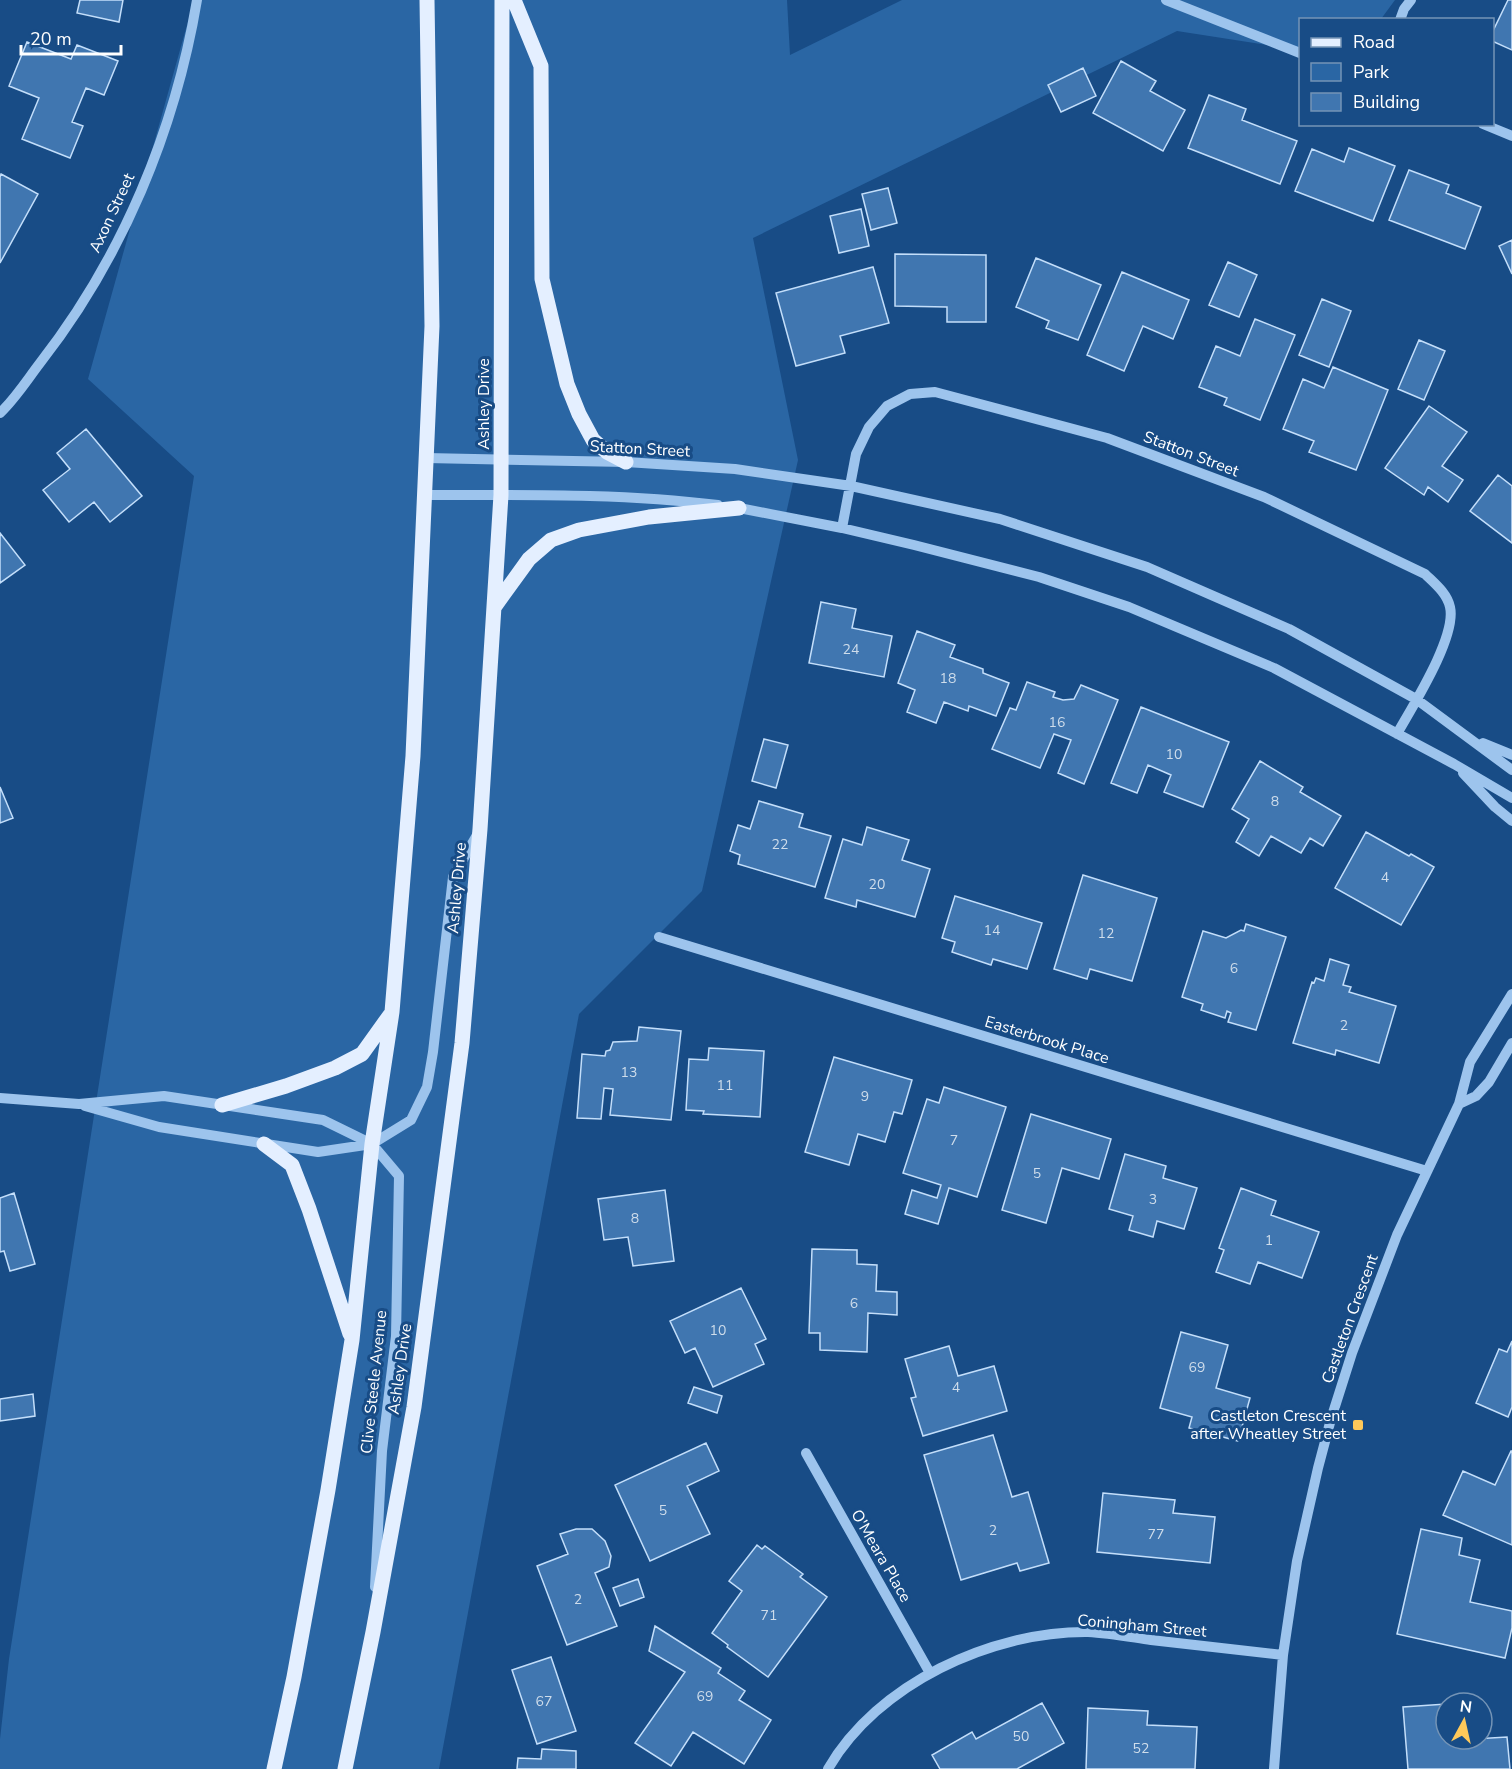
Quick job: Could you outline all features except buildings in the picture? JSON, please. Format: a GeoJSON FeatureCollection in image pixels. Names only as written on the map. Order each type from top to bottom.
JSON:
{"type":"FeatureCollection","features":[{"type":"Feature","properties":{"kind":"main road"},"geometry":{"type":"LineString","coordinates":[[274,1769],[294,1677],[328,1490],[352,1340],[372,1144],[392,1012],[413,756],[432,326],[427,0]]}},
{"type":"Feature","properties":{"kind":"main road","name":"Ashley Drive"},"geometry":{"type":"LineString","coordinates":[[345,1769],[373,1632],[414,1407],[462,1043],[480,829],[501,495],[502,0]]}},
{"type":"Feature","properties":{"kind":"main road"},"geometry":{"type":"LineString","coordinates":[[514,0],[542,66],[542,279],[567,384],[593,440],[607,452],[626,462]]}},
{"type":"Feature","properties":{"kind":"main road"},"geometry":{"type":"LineString","coordinates":[[494,608],[529,559],[551,540],[579,530],[649,517],[739,508]]}},
{"type":"Feature","properties":{"kind":"main road"},"geometry":{"type":"LineString","coordinates":[[222,1105],[286,1086],[334,1068],[362,1054],[392,1012]]}},
{"type":"Feature","properties":{"kind":"main road"},"geometry":{"type":"LineString","coordinates":[[264,1144],[292,1165],[309,1209],[352,1340]]}},
{"type":"Feature","properties":{"kind":"street","name":"Axon Street"},"geometry":{"type":"LineString","coordinates":[[0,413],[66,330],[118,243],[159,148],[189,47],[197,0]]}},
{"type":"Feature","properties":{"kind":"street"},"geometry":{"type":"LineString","coordinates":[[1166,0],[1299,52]]}},
{"type":"Feature","properties":{"kind":"street"},"geometry":{"type":"LineString","coordinates":[[1401,18],[1411,0]]}},
{"type":"Feature","properties":{"kind":"street"},"geometry":{"type":"LineString","coordinates":[[1487,126],[1512,136]]}},
{"type":"Feature","properties":{"kind":"street","name":"Statton Street"},"geometry":{"type":"LineString","coordinates":[[842,528],[856,454],[868,427],[887,406],[910,394],[935,392],[1107,438],[1264,497],[1425,574],[1440,588],[1450,607],[1448,633],[1435,665],[1397,734]]}},
{"type":"Feature","properties":{"kind":"street","name":"Statton Street"},"geometry":{"type":"LineString","coordinates":[[426,458],[626,462],[735,469],[850,486],[1000,519],[1147,567],[1289,629],[1416,699],[1512,770]]}},
{"type":"Feature","properties":{"kind":"street"},"geometry":{"type":"LineString","coordinates":[[425,495],[681,500],[739,508],[842,528],[1039,577],[1129,607],[1274,668],[1454,764],[1512,798]]}},
{"type":"Feature","properties":{"kind":"street"},"geometry":{"type":"LineString","coordinates":[[1472,739],[1512,755]]}},
{"type":"Feature","properties":{"kind":"street"},"geometry":{"type":"LineString","coordinates":[[1454,764],[1495,807],[1512,821]]}},
{"type":"Feature","properties":{"kind":"street","name":"Clive Steele Avenue"},"geometry":{"type":"LineString","coordinates":[[79,1104],[159,1127],[318,1152],[372,1144],[411,1120],[427,1086],[433,1052],[453,877],[480,829]]}},
{"type":"Feature","properties":{"kind":"street","name":"Easterbrook Place"},"geometry":{"type":"LineString","coordinates":[[659,937],[1426,1171]]}},
{"type":"Feature","properties":{"kind":"street","name":"Castleton Crescent"},"geometry":{"type":"LineString","coordinates":[[1274,1769],[1283,1655],[1297,1561],[1331,1419],[1371,1300],[1397,1235],[1459,1104],[1470,1062],[1512,994]]}},
{"type":"Feature","properties":{"kind":"street"},"geometry":{"type":"LineString","coordinates":[[1459,1104],[1476,1096],[1489,1082],[1512,1043]]}},
{"type":"Feature","properties":{"kind":"street","name":"Clive Steele Avenue"},"geometry":{"type":"LineString","coordinates":[[0,1098],[79,1104],[164,1096],[322,1120],[372,1144],[399,1176],[396,1336],[382,1451],[373,1632]]}},
{"type":"Feature","properties":{"kind":"street","name":"O'Meara Place"},"geometry":{"type":"LineString","coordinates":[[806,1453],[930,1673]]}},
{"type":"Feature","properties":{"kind":"street","name":"Coningham Street"},"geometry":{"type":"LineString","coordinates":[[828,1769],[836,1754],[880,1707],[930,1673],[960,1658],[1023,1638],[1088,1632],[1283,1655]]}},
{"type":"Feature","properties":{"kind":"green space"},"geometry":{"type":"Polygon","coordinates":[[[194,0],[787,0],[790,55],[902,0],[1395,0],[1382,18],[1299,18],[1299,50],[1177,31],[753,238],[798,460],[702,891],[579,1014],[439,1769],[0,1769],[0,1739],[9,1659],[194,476],[88,379],[194,0]]]}},
{"type":"Feature","properties":{"kind":"place","name":"Castleton Crescent after Wheatley Street"},"geometry":{"type":"Point","coordinates":[1358,1425]}}]}
